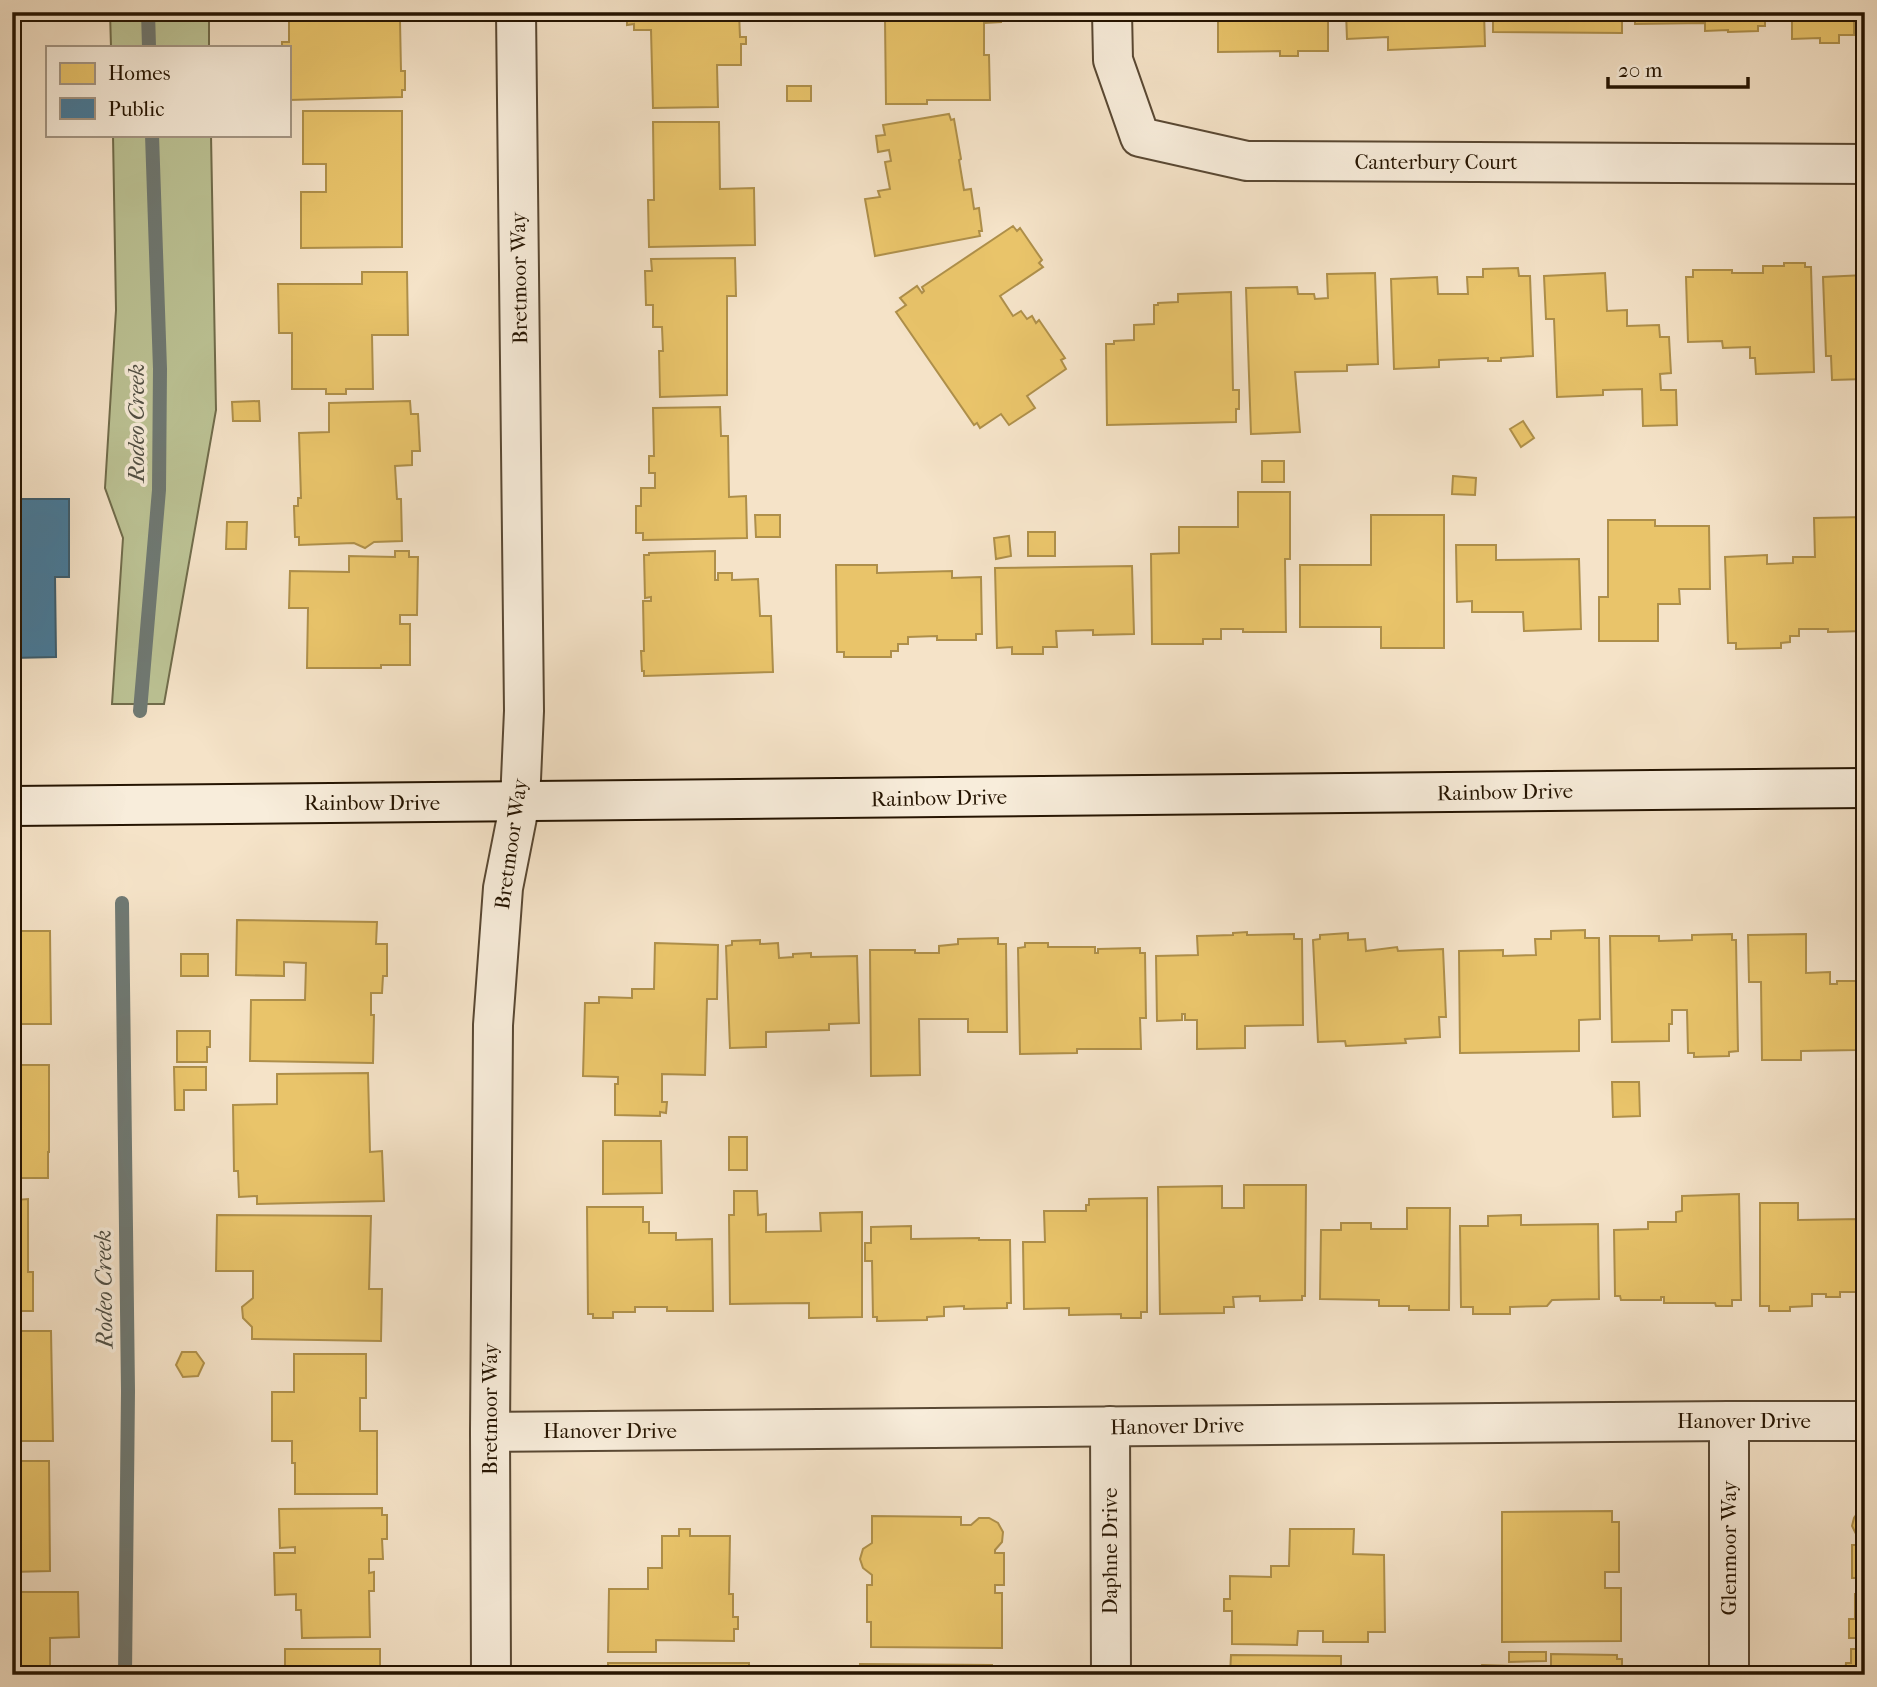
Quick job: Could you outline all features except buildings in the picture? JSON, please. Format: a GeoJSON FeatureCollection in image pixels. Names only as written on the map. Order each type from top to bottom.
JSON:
{"type":"FeatureCollection","features":[{"type":"Feature","properties":{"kind":"street","name":"Bretmoor Way"},"geometry":{"type":"LineString","coordinates":[[491,1675],[493,1025],[502,888],[520,802],[524,706],[516,12]]}},
{"type":"Feature","properties":{"kind":"street","name":"Canterbury Court"},"geometry":{"type":"LineString","coordinates":[[1112,12],[1113,60],[1140,137],[1248,161],[1865,164]]}},
{"type":"Feature","properties":{"kind":"street","name":"Rainbow Drive"},"geometry":{"type":"LineString","coordinates":[[12,806],[1865,788]]}},
{"type":"Feature","properties":{"kind":"street","name":"Glenmoor Way"},"geometry":{"type":"LineString","coordinates":[[1729,1421],[1729,1675]]}},
{"type":"Feature","properties":{"kind":"street","name":"Hanover Drive"},"geometry":{"type":"LineString","coordinates":[[490,1432],[1865,1421]]}},
{"type":"Feature","properties":{"kind":"street","name":"Daphne Drive"},"geometry":{"type":"LineString","coordinates":[[1110,1426],[1111,1675]]}},
{"type":"Feature","properties":{"kind":"green space"},"geometry":{"type":"Polygon","coordinates":[[[110,12],[209,12],[209,46],[111,46],[110,12]]]}},
{"type":"Feature","properties":{"kind":"green space"},"geometry":{"type":"Polygon","coordinates":[[[113,136],[211,136],[216,410],[164,704],[112,704],[123,538],[105,488],[116,310],[113,136]]]}},
{"type":"Feature","properties":{"kind":"waterway","name":"Rodeo Creek"},"geometry":{"type":"LineString","coordinates":[[148,12],[149,46]]}},
{"type":"Feature","properties":{"kind":"waterway","name":"Rodeo Creek"},"geometry":{"type":"LineString","coordinates":[[140,711],[159,490],[160,369],[152,136]]}},
{"type":"Feature","properties":{"kind":"waterway","name":"Rodeo Creek"},"geometry":{"type":"LineString","coordinates":[[122,903],[128,1391],[125,1675]]}}]}
